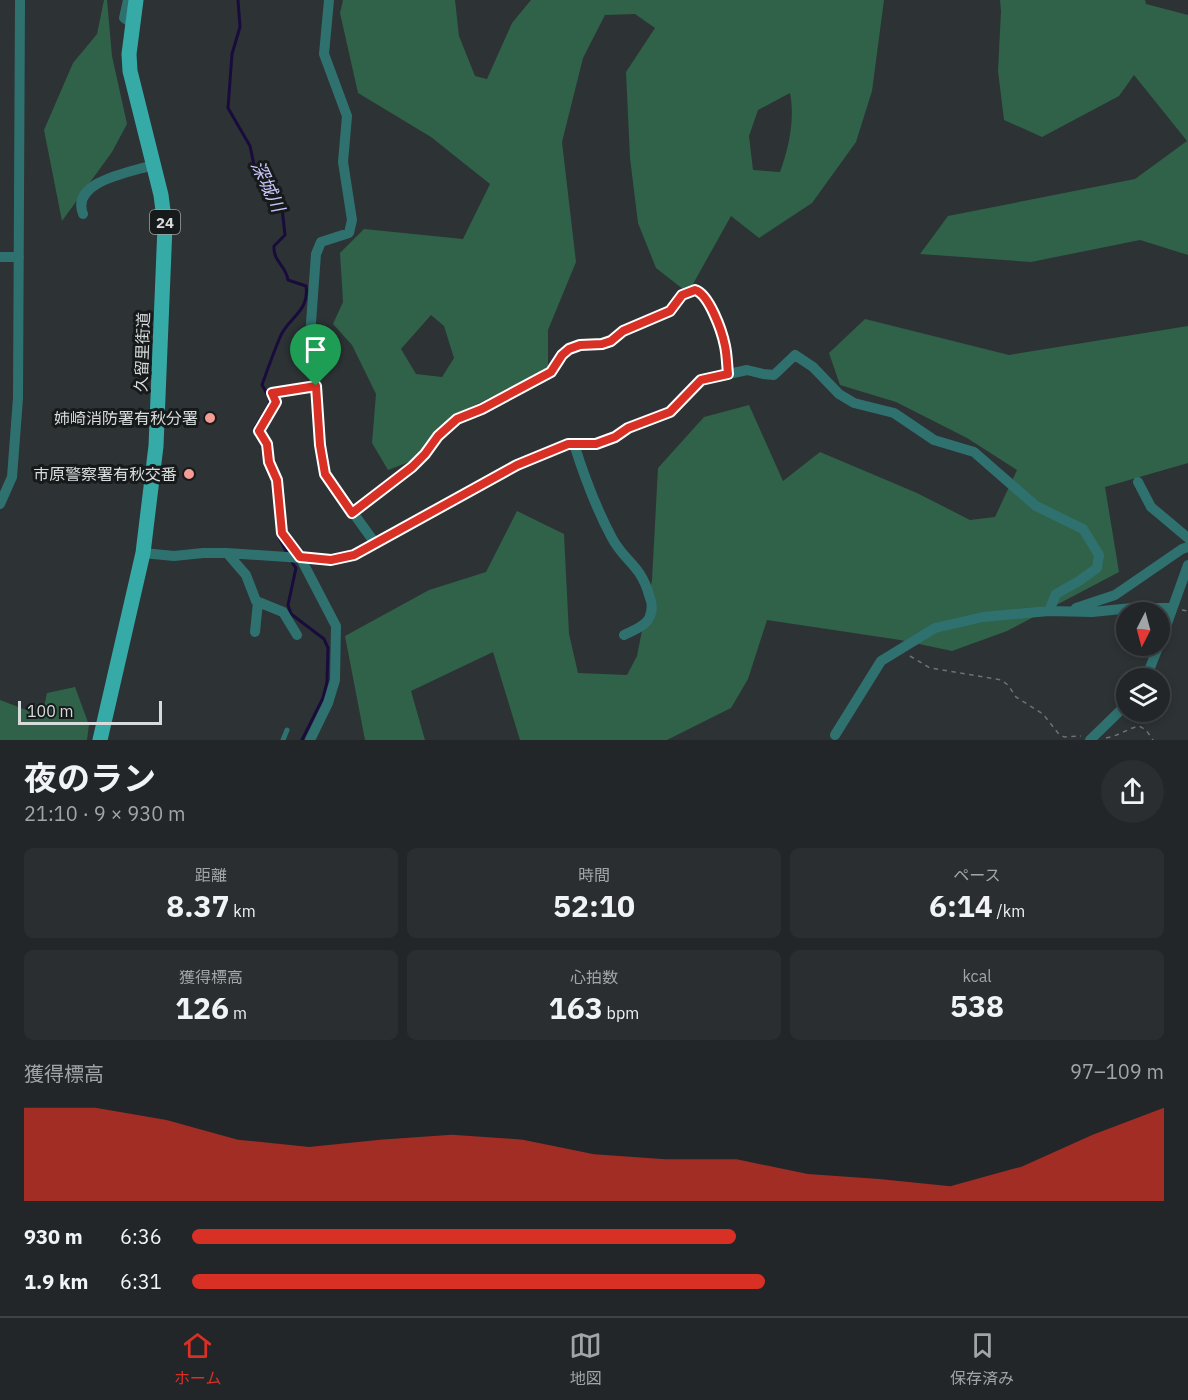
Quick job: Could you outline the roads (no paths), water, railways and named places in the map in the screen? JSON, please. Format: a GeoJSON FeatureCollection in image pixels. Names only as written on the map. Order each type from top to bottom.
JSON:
{"type":"FeatureCollection","features":[{"type":"Feature","properties":{"kind":"main road","name":"久留里街道"},"geometry":{"type":"LineString","coordinates":[[100,740],[143,553],[156,446],[165,226],[163,205],[130,70],[129,54],[136,0]]}},
{"type":"Feature","properties":{"kind":"street"},"geometry":{"type":"LineString","coordinates":[[0,504],[12,477],[18,398],[20,0]]}},
{"type":"Feature","properties":{"kind":"street"},"geometry":{"type":"LineString","coordinates":[[128,0],[124,18],[132,23]]}},
{"type":"Feature","properties":{"kind":"street"},"geometry":{"type":"LineString","coordinates":[[329,0],[324,54],[347,116],[343,162],[352,220],[349,233],[321,242],[316,254],[311,323],[320,445],[325,474],[375,543]]}},
{"type":"Feature","properties":{"kind":"street"},"geometry":{"type":"LineString","coordinates":[[83,214],[80,208],[83,196],[89,188],[100,182],[153,165]]}},
{"type":"Feature","properties":{"kind":"street"},"geometry":{"type":"LineString","coordinates":[[0,257],[19,257]]}},
{"type":"Feature","properties":{"kind":"street"},"geometry":{"type":"LineString","coordinates":[[143,553],[174,556],[227,553],[331,560],[354,555],[517,465],[568,444],[596,444],[615,437],[628,428],[670,412],[701,380],[747,370],[774,375],[795,355],[813,367],[839,394],[854,403],[894,413],[934,440],[974,452],[1036,506],[1083,529],[1099,555],[1097,568],[1056,594],[1049,611]]}},
{"type":"Feature","properties":{"kind":"street"},"geometry":{"type":"LineString","coordinates":[[352,513],[412,467],[438,436],[457,419],[482,409],[551,372]]}},
{"type":"Feature","properties":{"kind":"street"},"geometry":{"type":"LineString","coordinates":[[574,444],[584,476],[611,536],[617,547],[635,566],[645,581],[651,602],[652,612],[648,621],[624,635]]}},
{"type":"Feature","properties":{"kind":"street"},"geometry":{"type":"LineString","coordinates":[[1138,482],[1151,507],[1188,538]]}},
{"type":"Feature","properties":{"kind":"street"},"geometry":{"type":"LineString","coordinates":[[1067,612],[1110,597],[1188,547]]}},
{"type":"Feature","properties":{"kind":"street"},"geometry":{"type":"LineString","coordinates":[[227,553],[246,575],[258,602],[255,632]]}},
{"type":"Feature","properties":{"kind":"street"},"geometry":{"type":"LineString","coordinates":[[300,557],[336,626],[335,680],[328,703],[310,740]]}},
{"type":"Feature","properties":{"kind":"street"},"geometry":{"type":"LineString","coordinates":[[1170,614],[1188,565]]}},
{"type":"Feature","properties":{"kind":"street"},"geometry":{"type":"LineString","coordinates":[[1110,597],[1110,610]]}},
{"type":"Feature","properties":{"kind":"street"},"geometry":{"type":"LineString","coordinates":[[258,602],[284,612],[297,635]]}},
{"type":"Feature","properties":{"kind":"street"},"geometry":{"type":"LineString","coordinates":[[835,735],[881,661],[935,628],[983,617],[1049,611],[1172,608]]}},
{"type":"Feature","properties":{"kind":"street"},"geometry":{"type":"LineString","coordinates":[[1092,738],[1116,715]]}},
{"type":"Feature","properties":{"kind":"lane"},"geometry":{"type":"LineString","coordinates":[[283,740],[287,730]]}},
{"type":"Feature","properties":{"kind":"waterway","name":"深城川"},"geometry":{"type":"LineString","coordinates":[[238,0],[240,27],[232,54],[228,108],[250,146],[254,165],[265,186],[275,195],[282,208],[285,235],[274,246],[275,256],[288,280],[306,286],[305,301],[281,335],[262,385],[270,399],[269,405],[254,429],[262,445],[265,462],[274,479],[278,535],[288,555]]}},
{"type":"Feature","properties":{"kind":"waterway","name":"深城川"},"geometry":{"type":"LineString","coordinates":[[291,561],[296,568],[288,605],[291,614],[324,639],[328,648],[327,682],[323,698],[302,740]]}},
{"type":"Feature","properties":{"kind":"place","name":"姉崎消防署有秋分署"},"geometry":{"type":"Point","coordinates":[210,418]}},
{"type":"Feature","properties":{"kind":"place","name":"市原警察署有秋交番"},"geometry":{"type":"Point","coordinates":[189,474]}}]}
